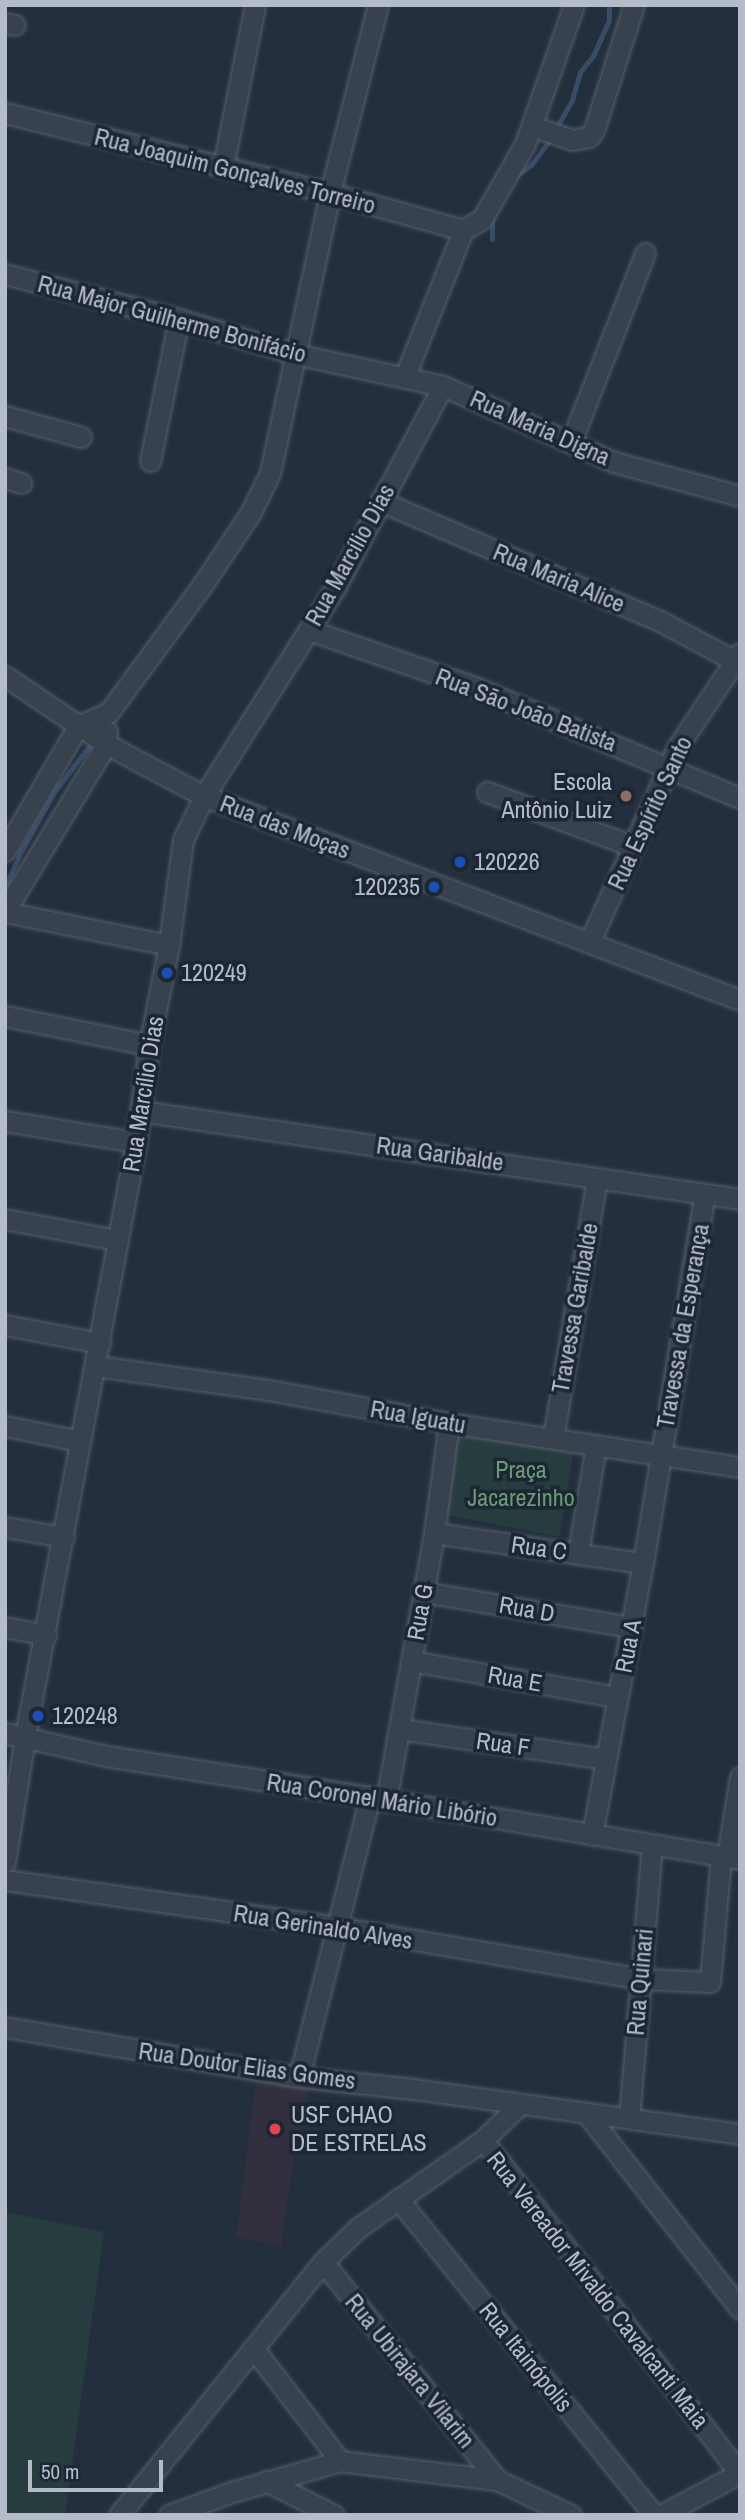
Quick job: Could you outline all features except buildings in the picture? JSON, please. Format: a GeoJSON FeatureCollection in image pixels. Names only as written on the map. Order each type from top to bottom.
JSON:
{"type":"FeatureCollection","features":[{"type":"Feature","properties":{"kind":"street"},"geometry":{"type":"LineString","coordinates":[[223,167],[255,5]]}},
{"type":"Feature","properties":{"kind":"street"},"geometry":{"type":"LineString","coordinates":[[5,851],[78,726],[109,712],[203,584],[251,512],[270,473],[330,193],[378,5]]}},
{"type":"Feature","properties":{"kind":"street"},"geometry":{"type":"LineString","coordinates":[[405,376],[463,230],[482,219],[532,126],[574,5]]}},
{"type":"Feature","properties":{"kind":"street"},"geometry":{"type":"LineString","coordinates":[[532,126],[573,140],[589,136],[594,130],[634,5]]}},
{"type":"Feature","properties":{"kind":"street","name":"Rua Joaquim Gonçalves Torreiro"},"geometry":{"type":"LineString","coordinates":[[5,113],[330,193],[463,230]]}},
{"type":"Feature","properties":{"kind":"street"},"geometry":{"type":"LineString","coordinates":[[571,442],[646,253]]}},
{"type":"Feature","properties":{"kind":"street","name":"Rua Major Guilherme Bonifácio"},"geometry":{"type":"LineString","coordinates":[[5,274],[340,364]]}},
{"type":"Feature","properties":{"kind":"street"},"geometry":{"type":"LineString","coordinates":[[150,461],[179,320]]}},
{"type":"Feature","properties":{"kind":"street","name":"Rua Maria Digna"},"geometry":{"type":"LineString","coordinates":[[340,364],[443,386],[614,462],[740,496]]}},
{"type":"Feature","properties":{"kind":"street","name":"Rua Marcílio Dias"},"geometry":{"type":"LineString","coordinates":[[5,1862],[6,1837],[46,1635],[136,1142],[149,1045],[169,945],[183,840],[204,796],[309,630],[443,386]]}},
{"type":"Feature","properties":{"kind":"street"},"geometry":{"type":"LineString","coordinates":[[5,416],[81,437]]}},
{"type":"Feature","properties":{"kind":"street","name":"Rua Maria Alice"},"geometry":{"type":"LineString","coordinates":[[380,501],[737,657]]}},
{"type":"Feature","properties":{"kind":"street","name":"Rua São João Batista"},"geometry":{"type":"LineString","coordinates":[[309,630],[477,688],[740,798]]}},
{"type":"Feature","properties":{"kind":"street","name":"Rua Espírito Santo"},"geometry":{"type":"LineString","coordinates":[[590,941],[668,766],[737,657]]}},
{"type":"Feature","properties":{"kind":"street","name":"Rua das Moças"},"geometry":{"type":"LineString","coordinates":[[5,676],[106,744],[204,796],[471,900],[590,941],[740,1000]]}},
{"type":"Feature","properties":{"kind":"street"},"geometry":{"type":"LineString","coordinates":[[109,712],[106,744],[5,912],[169,945]]}},
{"type":"Feature","properties":{"kind":"street"},"geometry":{"type":"LineString","coordinates":[[486,792],[632,846]]}},
{"type":"Feature","properties":{"kind":"street"},"geometry":{"type":"LineString","coordinates":[[5,1016],[149,1045]]}},
{"type":"Feature","properties":{"kind":"street","name":"Rua Garibalde"},"geometry":{"type":"LineString","coordinates":[[140,1111],[740,1199]]}},
{"type":"Feature","properties":{"kind":"street"},"geometry":{"type":"LineString","coordinates":[[5,1121],[136,1142]]}},
{"type":"Feature","properties":{"kind":"street","name":"Travessa Garibalde"},"geometry":{"type":"LineString","coordinates":[[553,1438],[597,1179]]}},
{"type":"Feature","properties":{"kind":"street","name":"Travessa da Esperança"},"geometry":{"type":"LineString","coordinates":[[660,1457],[705,1194]]}},
{"type":"Feature","properties":{"kind":"street"},"geometry":{"type":"LineString","coordinates":[[5,1219],[117,1240]]}},
{"type":"Feature","properties":{"kind":"street"},"geometry":{"type":"LineString","coordinates":[[5,1325],[100,1343]]}},
{"type":"Feature","properties":{"kind":"street","name":"Rua Iguatu"},"geometry":{"type":"LineString","coordinates":[[96,1366],[269,1390],[449,1423],[740,1467]]}},
{"type":"Feature","properties":{"kind":"street","name":"Rua G"},"geometry":{"type":"LineString","coordinates":[[299,2077],[338,1927],[399,1729],[434,1533],[449,1423]]}},
{"type":"Feature","properties":{"kind":"street"},"geometry":{"type":"LineString","coordinates":[[5,1426],[80,1441]]}},
{"type":"Feature","properties":{"kind":"street"},"geometry":{"type":"LineString","coordinates":[[578,1553],[596,1445]]}},
{"type":"Feature","properties":{"kind":"street","name":"Rua A"},"geometry":{"type":"LineString","coordinates":[[592,1835],[660,1457]]}},
{"type":"Feature","properties":{"kind":"street"},"geometry":{"type":"LineString","coordinates":[[5,1528],[64,1537]]}},
{"type":"Feature","properties":{"kind":"street","name":"Rua C"},"geometry":{"type":"LineString","coordinates":[[434,1533],[643,1563]]}},
{"type":"Feature","properties":{"kind":"street","name":"Rua D"},"geometry":{"type":"LineString","coordinates":[[424,1592],[631,1627]]}},
{"type":"Feature","properties":{"kind":"street"},"geometry":{"type":"LineString","coordinates":[[5,1627],[46,1635]]}},
{"type":"Feature","properties":{"kind":"street","name":"Rua E"},"geometry":{"type":"LineString","coordinates":[[411,1661],[618,1697]]}},
{"type":"Feature","properties":{"kind":"street","name":"Rua F"},"geometry":{"type":"LineString","coordinates":[[399,1729],[606,1759]]}},
{"type":"Feature","properties":{"kind":"street","name":"Rua Coronel Mário Libório"},"geometry":{"type":"LineString","coordinates":[[5,1733],[106,1756],[729,1858]]}},
{"type":"Feature","properties":{"kind":"street"},"geometry":{"type":"LineString","coordinates":[[729,1858],[740,1776]]}},
{"type":"Feature","properties":{"kind":"street","name":"Rua Quinari"},"geometry":{"type":"LineString","coordinates":[[628,2118],[652,1845]]}},
{"type":"Feature","properties":{"kind":"street","name":"Rua Gerinaldo Alves"},"geometry":{"type":"LineString","coordinates":[[5,1880],[338,1927],[641,1979],[710,1982],[729,1858]]}},
{"type":"Feature","properties":{"kind":"street","name":"Rua Doutor Elias Gomes"},"geometry":{"type":"LineString","coordinates":[[5,2027],[299,2077],[628,2118],[736,2138]]}},
{"type":"Feature","properties":{"kind":"street"},"geometry":{"type":"LineString","coordinates":[[119,2515],[323,2262],[358,2228],[483,2140],[519,2105]]}},
{"type":"Feature","properties":{"kind":"street"},"geometry":{"type":"LineString","coordinates":[[586,2113],[740,2309]]}},
{"type":"Feature","properties":{"kind":"street","name":"Rua Vereador Mivaldo Cavalcanti Maia"},"geometry":{"type":"LineString","coordinates":[[483,2140],[739,2473]]}},
{"type":"Feature","properties":{"kind":"street","name":"Rua Itainópolis"},"geometry":{"type":"LineString","coordinates":[[398,2199],[654,2515]]}},
{"type":"Feature","properties":{"kind":"street","name":"Rua Ubirajara Vilarim"},"geometry":{"type":"LineString","coordinates":[[323,2262],[497,2480]]}},
{"type":"Feature","properties":{"kind":"street"},"geometry":{"type":"LineString","coordinates":[[253,2348],[340,2461]]}},
{"type":"Feature","properties":{"kind":"street"},"geometry":{"type":"LineString","coordinates":[[169,2515],[266,2481],[340,2461],[497,2480],[571,2515]]}},
{"type":"Feature","properties":{"kind":"street"},"geometry":{"type":"LineString","coordinates":[[661,2515],[739,2473]]}},
{"type":"Feature","properties":{"kind":"street"},"geometry":{"type":"LineString","coordinates":[[266,2481],[334,2515]]}},
{"type":"Feature","properties":{"kind":"shaded area","name":"USF CHAO DE ESTRELAS"},"geometry":{"type":"Polygon","coordinates":[[[256,2079],[309,2088],[292,2169],[281,2246],[236,2237],[256,2079]]]}},
{"type":"Feature","properties":{"kind":"green space","name":"Praça Jacarezinho"},"geometry":{"type":"Polygon","coordinates":[[[453,1428],[574,1449],[559,1537],[439,1513],[453,1428]]]}},
{"type":"Feature","properties":{"kind":"green space"},"geometry":{"type":"Polygon","coordinates":[[[5,2212],[104,2232],[65,2515],[5,2515],[5,2212]]]}},
{"type":"Feature","properties":{"kind":"waterway"},"geometry":{"type":"LineString","coordinates":[[556,128],[572,100],[580,72],[593,56],[609,20],[609,5]]}},
{"type":"Feature","properties":{"kind":"waterway"},"geometry":{"type":"LineString","coordinates":[[516,176],[531,165],[550,140]]}},
{"type":"Feature","properties":{"kind":"waterway"},"geometry":{"type":"LineString","coordinates":[[492,218],[492,239]]}},
{"type":"Feature","properties":{"kind":"waterway"},"geometry":{"type":"LineString","coordinates":[[5,887],[20,853],[55,791],[92,742]]}},
{"type":"Feature","properties":{"kind":"place","name":"Escola Antônio Luiz"},"geometry":{"type":"Point","coordinates":[626,796]}},
{"type":"Feature","properties":{"kind":"place","name":"120226"},"geometry":{"type":"Point","coordinates":[460,862]}},
{"type":"Feature","properties":{"kind":"place","name":"120235"},"geometry":{"type":"Point","coordinates":[434,887]}},
{"type":"Feature","properties":{"kind":"place","name":"120249"},"geometry":{"type":"Point","coordinates":[167,973]}},
{"type":"Feature","properties":{"kind":"place","name":"120248"},"geometry":{"type":"Point","coordinates":[38,1716]}},
{"type":"Feature","properties":{"kind":"place","name":"USF CHAO DE ESTRELAS"},"geometry":{"type":"Point","coordinates":[275,2129]}}]}
